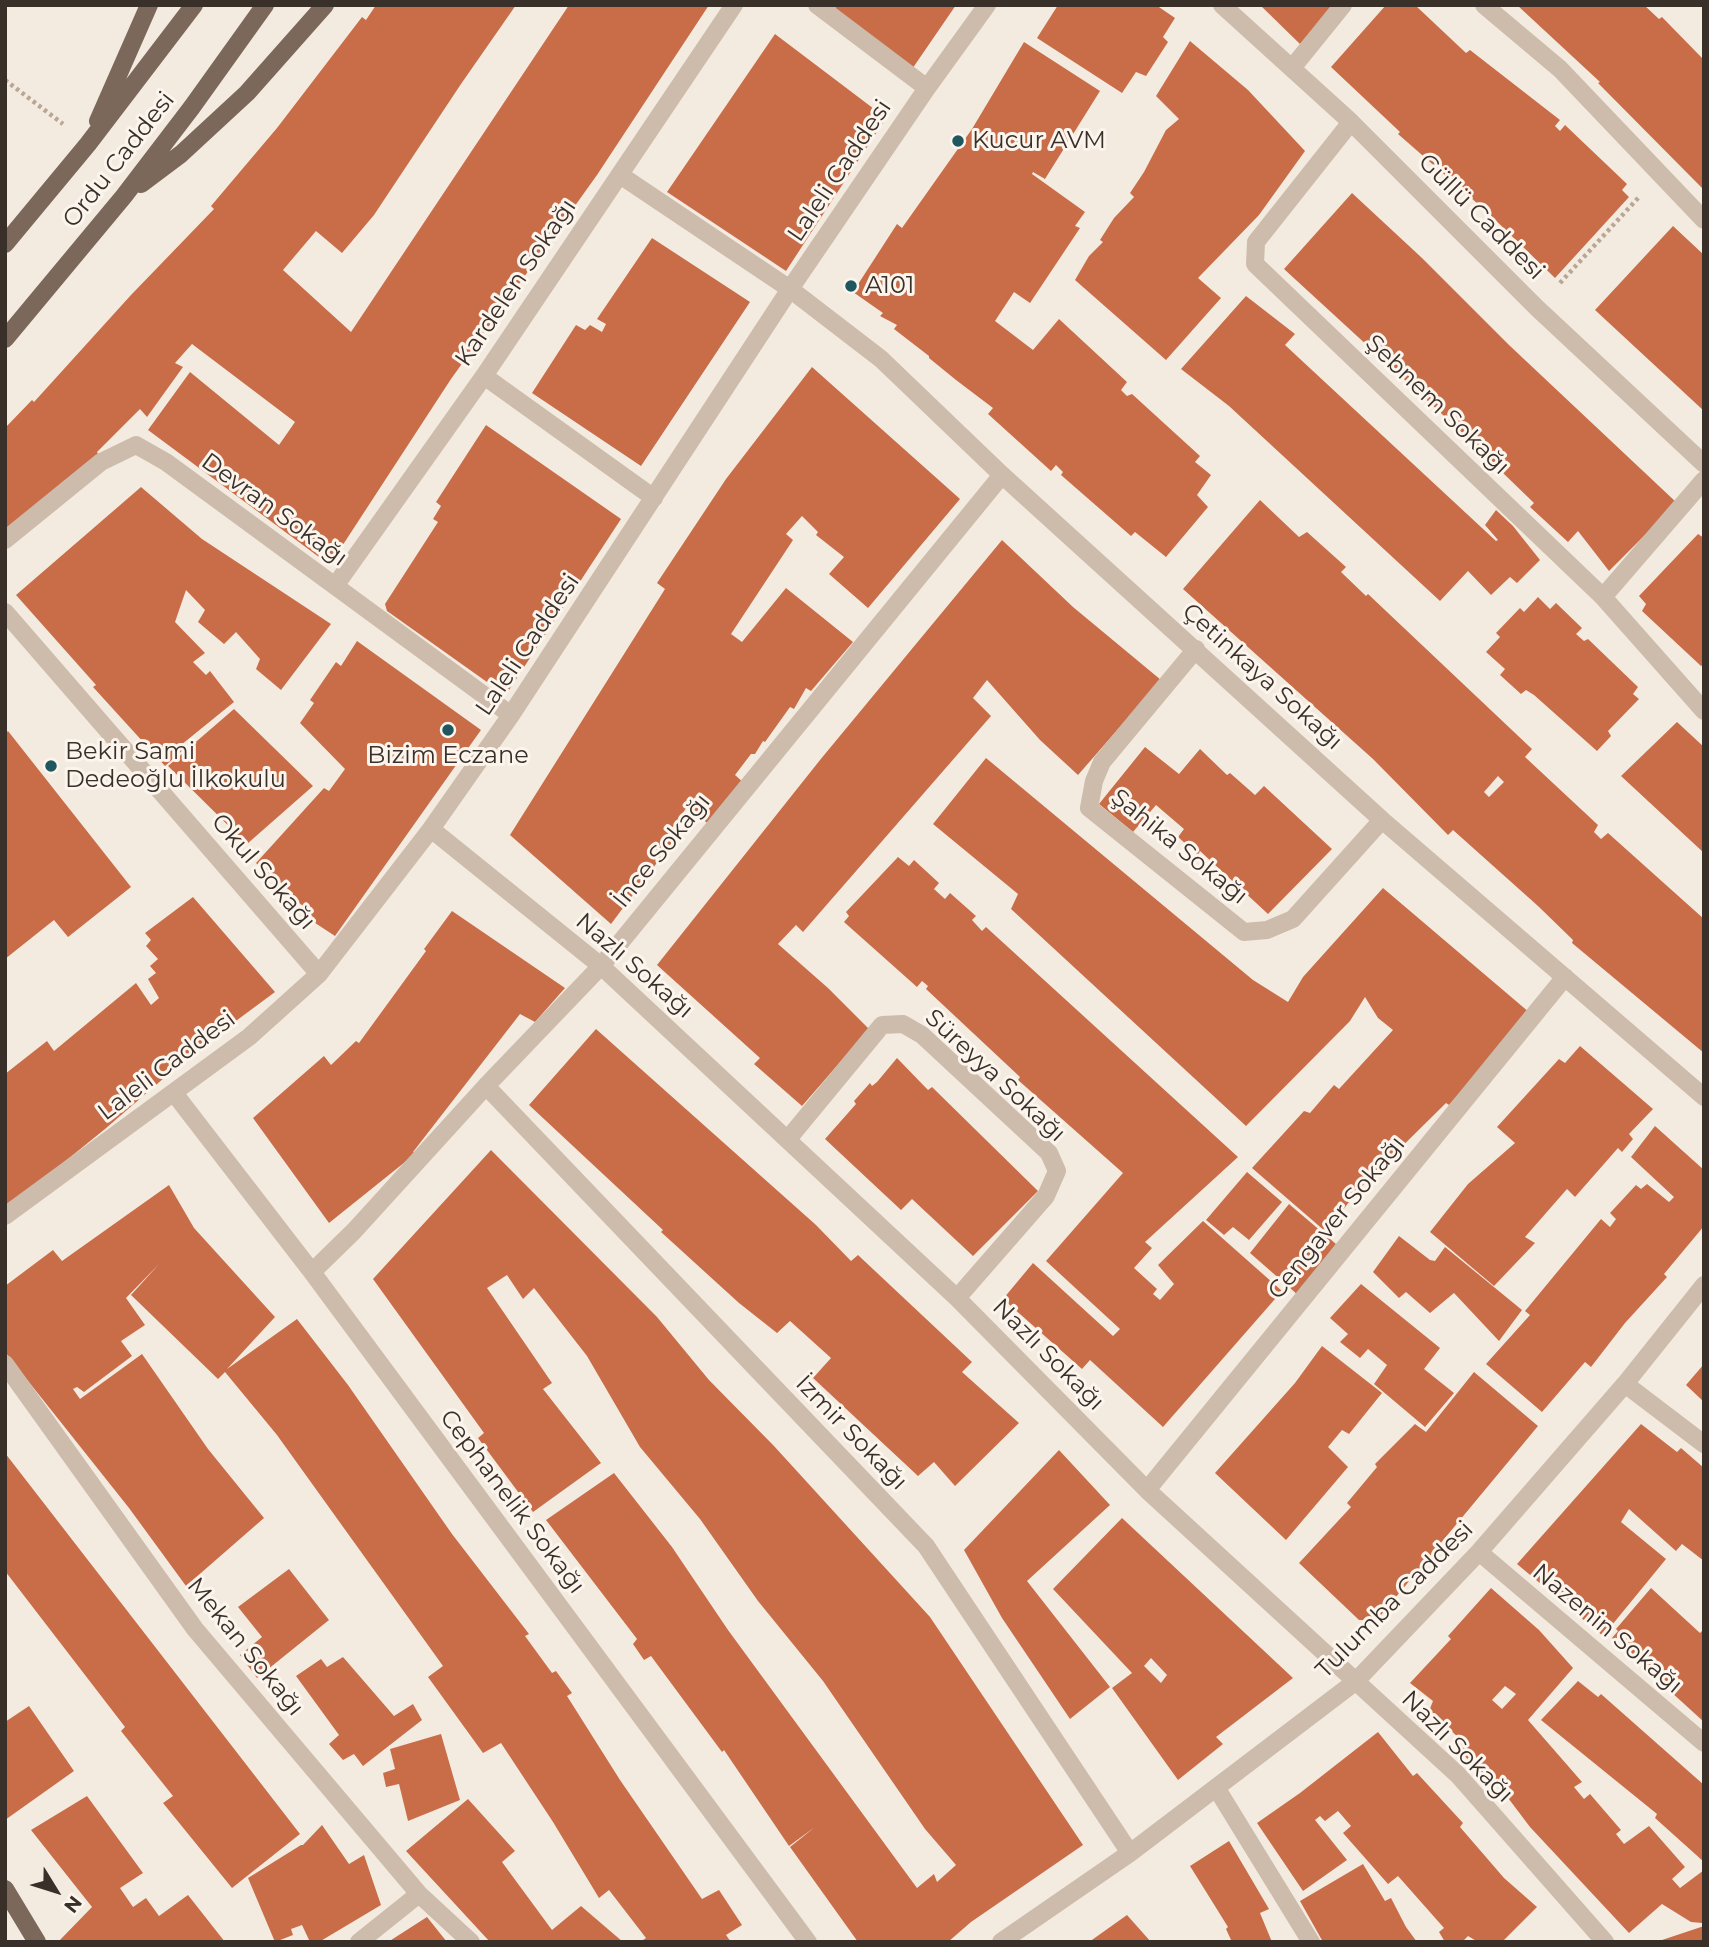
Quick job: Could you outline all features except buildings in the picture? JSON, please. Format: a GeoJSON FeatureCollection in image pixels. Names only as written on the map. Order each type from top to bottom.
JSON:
{"type":"FeatureCollection","features":[{"type":"Feature","properties":{"kind":"main road"},"geometry":{"type":"LineString","coordinates":[[88,144],[149,5]]}},
{"type":"Feature","properties":{"kind":"main road","name":"Ordu Caddesi"},"geometry":{"type":"LineString","coordinates":[[5,244],[88,144],[194,5]]}},
{"type":"Feature","properties":{"kind":"main road","name":"Ordu Caddesi"},"geometry":{"type":"LineString","coordinates":[[5,338],[124,196],[265,5]]}},
{"type":"Feature","properties":{"kind":"main road"},"geometry":{"type":"LineString","coordinates":[[124,196],[181,154],[247,93],[325,5]]}},
{"type":"Feature","properties":{"kind":"main road"},"geometry":{"type":"LineString","coordinates":[[5,1889],[37,1942]]}},
{"type":"Feature","properties":{"kind":"street","name":"Kardelen Sokağı"},"geometry":{"type":"LineString","coordinates":[[335,586],[484,376],[734,5]]}},
{"type":"Feature","properties":{"kind":"street"},"geometry":{"type":"LineString","coordinates":[[817,5],[927,88]]}},
{"type":"Feature","properties":{"kind":"street","name":"Laleli Caddesi"},"geometry":{"type":"LineString","coordinates":[[5,1216],[249,1037],[319,974],[431,829],[512,715],[790,289],[987,5]]}},
{"type":"Feature","properties":{"kind":"street","name":"Güllü Caddesi"},"geometry":{"type":"LineString","coordinates":[[1222,5],[1351,122],[1537,308],[1704,464]]}},
{"type":"Feature","properties":{"kind":"street"},"geometry":{"type":"LineString","coordinates":[[1292,68],[1343,5]]}},
{"type":"Feature","properties":{"kind":"street"},"geometry":{"type":"LineString","coordinates":[[1484,5],[1560,69],[1704,220]]}},
{"type":"Feature","properties":{"kind":"street","name":"Şebnem Sokağı"},"geometry":{"type":"LineString","coordinates":[[1351,122],[1256,242],[1255,264],[1603,597],[1704,710]]}},
{"type":"Feature","properties":{"kind":"street","name":"Çetinkaya Sokağı"},"geometry":{"type":"LineString","coordinates":[[620,175],[790,289],[881,359],[1002,475],[1382,820],[1704,1097]]}},
{"type":"Feature","properties":{"kind":"street"},"geometry":{"type":"LineString","coordinates":[[484,376],[654,498]]}},
{"type":"Feature","properties":{"kind":"street","name":"Devran Sokağı"},"geometry":{"type":"LineString","coordinates":[[5,540],[102,462],[136,445],[166,462],[512,715]]}},
{"type":"Feature","properties":{"kind":"street","name":"İnce Sokağı"},"geometry":{"type":"LineString","coordinates":[[312,1272],[363,1222],[486,1086],[601,966],[1002,475]]}},
{"type":"Feature","properties":{"kind":"street"},"geometry":{"type":"LineString","coordinates":[[1603,597],[1704,480]]}},
{"type":"Feature","properties":{"kind":"street","name":"Okul Sokağı"},"geometry":{"type":"LineString","coordinates":[[5,612],[319,974]]}},
{"type":"Feature","properties":{"kind":"street","name":"Şahika Sokağı"},"geometry":{"type":"LineString","coordinates":[[1196,649],[1102,762],[1094,781],[1089,808],[1244,932],[1267,930],[1293,919],[1382,820]]}},
{"type":"Feature","properties":{"kind":"street","name":"Nazlı Sokağı"},"geometry":{"type":"LineString","coordinates":[[431,829],[601,966],[957,1298],[1147,1490],[1458,1775],[1605,1942]]}},
{"type":"Feature","properties":{"kind":"street","name":"Cengaver Sokağı"},"geometry":{"type":"LineString","coordinates":[[1147,1490],[1564,977]]}},
{"type":"Feature","properties":{"kind":"street","name":"Süreyya Sokağı"},"geometry":{"type":"LineString","coordinates":[[788,1139],[882,1025],[903,1024],[922,1035],[1049,1153],[1057,1171],[1046,1196],[957,1298]]}},
{"type":"Feature","properties":{"kind":"street","name":"İzmir Sokağı"},"geometry":{"type":"LineString","coordinates":[[486,1086],[926,1546],[1130,1853]]}},
{"type":"Feature","properties":{"kind":"street","name":"Cephanelik Sokağı"},"geometry":{"type":"LineString","coordinates":[[174,1093],[312,1272],[808,1942]]}},
{"type":"Feature","properties":{"kind":"street","name":"Tulumba Caddesi"},"geometry":{"type":"LineString","coordinates":[[1009,1939],[1217,1789],[1355,1682],[1479,1552],[1625,1384],[1704,1285]]}},
{"type":"Feature","properties":{"kind":"street","name":"Mekan Sokağı"},"geometry":{"type":"LineString","coordinates":[[5,1364],[195,1629],[419,1894],[471,1942]]}},
{"type":"Feature","properties":{"kind":"street"},"geometry":{"type":"LineString","coordinates":[[1625,1384],[1704,1444]]}},
{"type":"Feature","properties":{"kind":"street","name":"Nazenin Sokağı"},"geometry":{"type":"LineString","coordinates":[[1479,1552],[1704,1743]]}},
{"type":"Feature","properties":{"kind":"street"},"geometry":{"type":"LineString","coordinates":[[1217,1789],[1311,1942]]}},
{"type":"Feature","properties":{"kind":"street"},"geometry":{"type":"LineString","coordinates":[[359,1942],[419,1894]]}},
{"type":"Feature","properties":{"kind":"path"},"geometry":{"type":"LineString","coordinates":[[5,80],[88,144]]}},
{"type":"Feature","properties":{"kind":"path"},"geometry":{"type":"LineString","coordinates":[[1537,308],[1659,175]]}},
{"type":"Feature","properties":{"kind":"place","name":"Kucur AVM"},"geometry":{"type":"Point","coordinates":[958,141]}},
{"type":"Feature","properties":{"kind":"place","name":"A101"},"geometry":{"type":"Point","coordinates":[851,286]}},
{"type":"Feature","properties":{"kind":"place","name":"Bizim Eczane"},"geometry":{"type":"Point","coordinates":[448,730]}},
{"type":"Feature","properties":{"kind":"place","name":"Bekir Sami Dedeoğlu İlkokulu"},"geometry":{"type":"Point","coordinates":[51,766]}}]}
